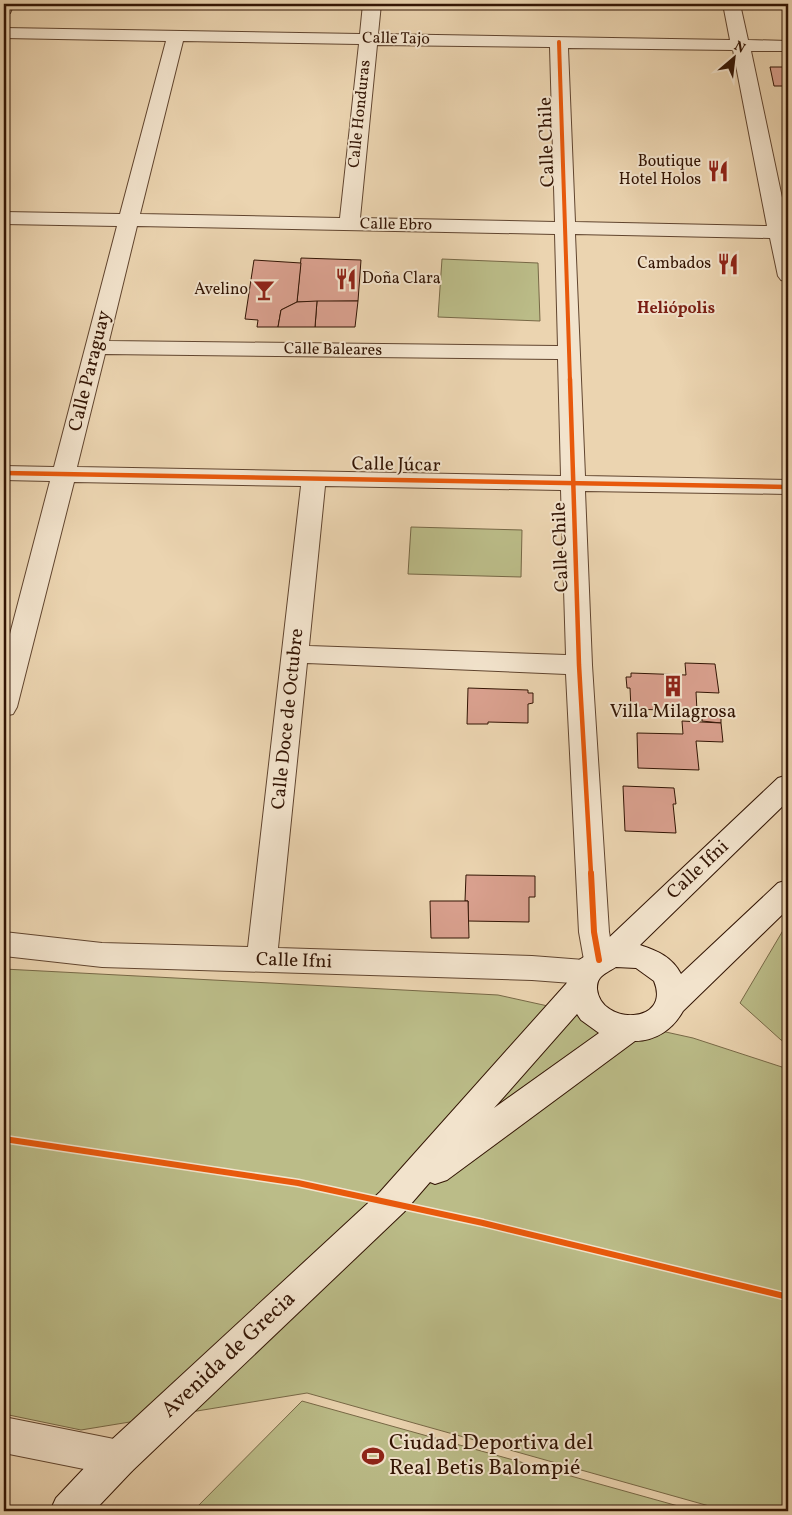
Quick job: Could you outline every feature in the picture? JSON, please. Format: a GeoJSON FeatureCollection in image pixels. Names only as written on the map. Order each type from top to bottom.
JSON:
{"type":"FeatureCollection","features":[{"type":"Feature","properties":{"kind":"street"},"geometry":{"type":"LineString","coordinates":[[4,9],[6,4]]}},
{"type":"Feature","properties":{"kind":"street","name":"Calle Honduras"},"geometry":{"type":"LineString","coordinates":[[349,224],[372,4]]}},
{"type":"Feature","properties":{"kind":"street"},"geometry":{"type":"LineString","coordinates":[[732,4],[784,232],[788,276]]}},
{"type":"Feature","properties":{"kind":"street","name":"Calle Tajo"},"geometry":{"type":"LineString","coordinates":[[4,33],[788,46]]}},
{"type":"Feature","properties":{"kind":"street","name":"Calle Paraguay"},"geometry":{"type":"LineString","coordinates":[[4,707],[176,36]]}},
{"type":"Feature","properties":{"kind":"street","name":"Calle Chile"},"geometry":{"type":"LineString","coordinates":[[559,42],[579,665],[594,932],[593,969]]}},
{"type":"Feature","properties":{"kind":"street","name":"Calle Ebro"},"geometry":{"type":"LineString","coordinates":[[4,218],[784,232]]}},
{"type":"Feature","properties":{"kind":"street","name":"Calle Baleares"},"geometry":{"type":"LineString","coordinates":[[96,347],[569,353]]}},
{"type":"Feature","properties":{"kind":"street","name":"Calle Júcar"},"geometry":{"type":"LineString","coordinates":[[4,473],[788,487]]}},
{"type":"Feature","properties":{"kind":"street","name":"Calle Doce de Octubre"},"geometry":{"type":"LineString","coordinates":[[262,960],[314,478]]}},
{"type":"Feature","properties":{"kind":"street"},"geometry":{"type":"LineString","coordinates":[[295,654],[579,665]]}},
{"type":"Feature","properties":{"kind":"street","name":"Calle Ifni"},"geometry":{"type":"LineString","coordinates":[[4,944],[102,955],[593,969],[788,785]]}},
{"type":"Feature","properties":{"kind":"street"},"geometry":{"type":"LineString","coordinates":[[672,1002],[788,891]]}},
{"type":"Feature","properties":{"kind":"street"},"geometry":{"type":"LineString","coordinates":[[392,1202],[593,969],[630,955],[651,961],[667,975],[674,993],[667,1013],[657,1021],[644,1027],[614,1026],[601,1020],[590,1011],[583,1000],[593,969]]}},
{"type":"Feature","properties":{"kind":"street"},"geometry":{"type":"LineString","coordinates":[[392,1202],[629,1028]]}},
{"type":"Feature","properties":{"kind":"street","name":"Avenida de Grecia"},"geometry":{"type":"LineString","coordinates":[[69,1511],[119,1458],[392,1202]]}},
{"type":"Feature","properties":{"kind":"street"},"geometry":{"type":"LineString","coordinates":[[4,1435],[119,1458]]}},
{"type":"Feature","properties":{"kind":"green space"},"geometry":{"type":"Polygon","coordinates":[[[442,259],[538,263],[540,321],[438,317],[442,259]]]}},
{"type":"Feature","properties":{"kind":"green space"},"geometry":{"type":"Polygon","coordinates":[[[411,527],[522,530],[521,577],[408,574],[411,527]]]}},
{"type":"Feature","properties":{"kind":"green space"},"geometry":{"type":"Polygon","coordinates":[[[788,922],[788,1043],[781,1040],[740,1003],[788,922]]]}},
{"type":"Feature","properties":{"kind":"green space"},"geometry":{"type":"Polygon","coordinates":[[[4,969],[498,995],[693,1038],[788,1069],[788,1511],[727,1511],[307,1393],[81,1430],[4,1414],[4,969]]]}},
{"type":"Feature","properties":{"kind":"green space","name":"Ciudad Deportiva del Real Betis Balompié"},"geometry":{"type":"Polygon","coordinates":[[[302,1401],[696,1511],[193,1511],[302,1401]]]}},
{"type":"Feature","properties":{"kind":"building"},"geometry":{"type":"Polygon","coordinates":[[[770,67],[788,67],[788,86],[774,86],[770,67]]]}},
{"type":"Feature","properties":{"kind":"building"},"geometry":{"type":"Polygon","coordinates":[[[301,258],[361,260],[358,301],[297,302],[301,258]]]}},
{"type":"Feature","properties":{"kind":"building"},"geometry":{"type":"Polygon","coordinates":[[[254,260],[301,263],[297,302],[281,310],[278,327],[257,327],[258,320],[245,319],[254,260]]]}},
{"type":"Feature","properties":{"kind":"building"},"geometry":{"type":"Polygon","coordinates":[[[317,301],[358,301],[355,327],[315,327],[317,301]]]}},
{"type":"Feature","properties":{"kind":"building"},"geometry":{"type":"Polygon","coordinates":[[[317,301],[315,327],[278,327],[281,310],[297,302],[317,301]]]}},
{"type":"Feature","properties":{"kind":"building","name":"Villa Milagrosa"},"geometry":{"type":"Polygon","coordinates":[[[685,663],[715,664],[719,693],[696,692],[697,711],[631,709],[630,688],[627,688],[626,677],[631,677],[631,673],[686,675],[685,663]]]}},
{"type":"Feature","properties":{"kind":"building"},"geometry":{"type":"Polygon","coordinates":[[[468,688],[528,690],[528,693],[533,693],[533,703],[528,704],[528,723],[488,722],[488,724],[467,724],[468,688]]]}},
{"type":"Feature","properties":{"kind":"building"},"geometry":{"type":"Polygon","coordinates":[[[702,716],[721,717],[721,723],[702,721],[702,716]]]}},
{"type":"Feature","properties":{"kind":"building"},"geometry":{"type":"Polygon","coordinates":[[[682,721],[721,723],[723,742],[696,741],[699,770],[638,768],[637,733],[683,734],[682,721]]]}},
{"type":"Feature","properties":{"kind":"building"},"geometry":{"type":"Polygon","coordinates":[[[623,786],[674,788],[676,804],[673,804],[676,833],[625,831],[623,786]]]}},
{"type":"Feature","properties":{"kind":"building"},"geometry":{"type":"Polygon","coordinates":[[[466,875],[535,876],[535,897],[529,897],[529,922],[468,921],[468,901],[465,901],[466,875]]]}},
{"type":"Feature","properties":{"kind":"building"},"geometry":{"type":"Polygon","coordinates":[[[430,901],[468,901],[469,938],[431,938],[430,901]]]}},
{"type":"Feature","properties":{"kind":"cycle path"},"geometry":{"type":"LineString","coordinates":[[559,42],[579,665],[594,932],[599,960]]}},
{"type":"Feature","properties":{"kind":"cycle path"},"geometry":{"type":"LineString","coordinates":[[4,473],[788,487]]}},
{"type":"Feature","properties":{"kind":"cycle path"},"geometry":{"type":"LineString","coordinates":[[4,1139],[298,1183],[360,1195],[788,1297]]}},
{"type":"Feature","properties":{"kind":"place","name":"Boutique Hotel Holos"},"geometry":{"type":"Point","coordinates":[718,171]}},
{"type":"Feature","properties":{"kind":"place","name":"Cambados"},"geometry":{"type":"Point","coordinates":[728,264]}},
{"type":"Feature","properties":{"kind":"place","name":"Doña Clara"},"geometry":{"type":"Point","coordinates":[346,279]}},
{"type":"Feature","properties":{"kind":"place","name":"Avelino"},"geometry":{"type":"Point","coordinates":[264,290]}},
{"type":"Feature","properties":{"kind":"place","name":"Villa Milagrosa"},"geometry":{"type":"Point","coordinates":[673,686]}},
{"type":"Feature","properties":{"kind":"place","name":"Ciudad Deportiva del Real Betis Balompié"},"geometry":{"type":"Point","coordinates":[373,1456]}},
{"type":"Feature","properties":{"kind":"district","name":"Heliópolis"},"geometry":{"type":"Point","coordinates":[676,309]}}]}
